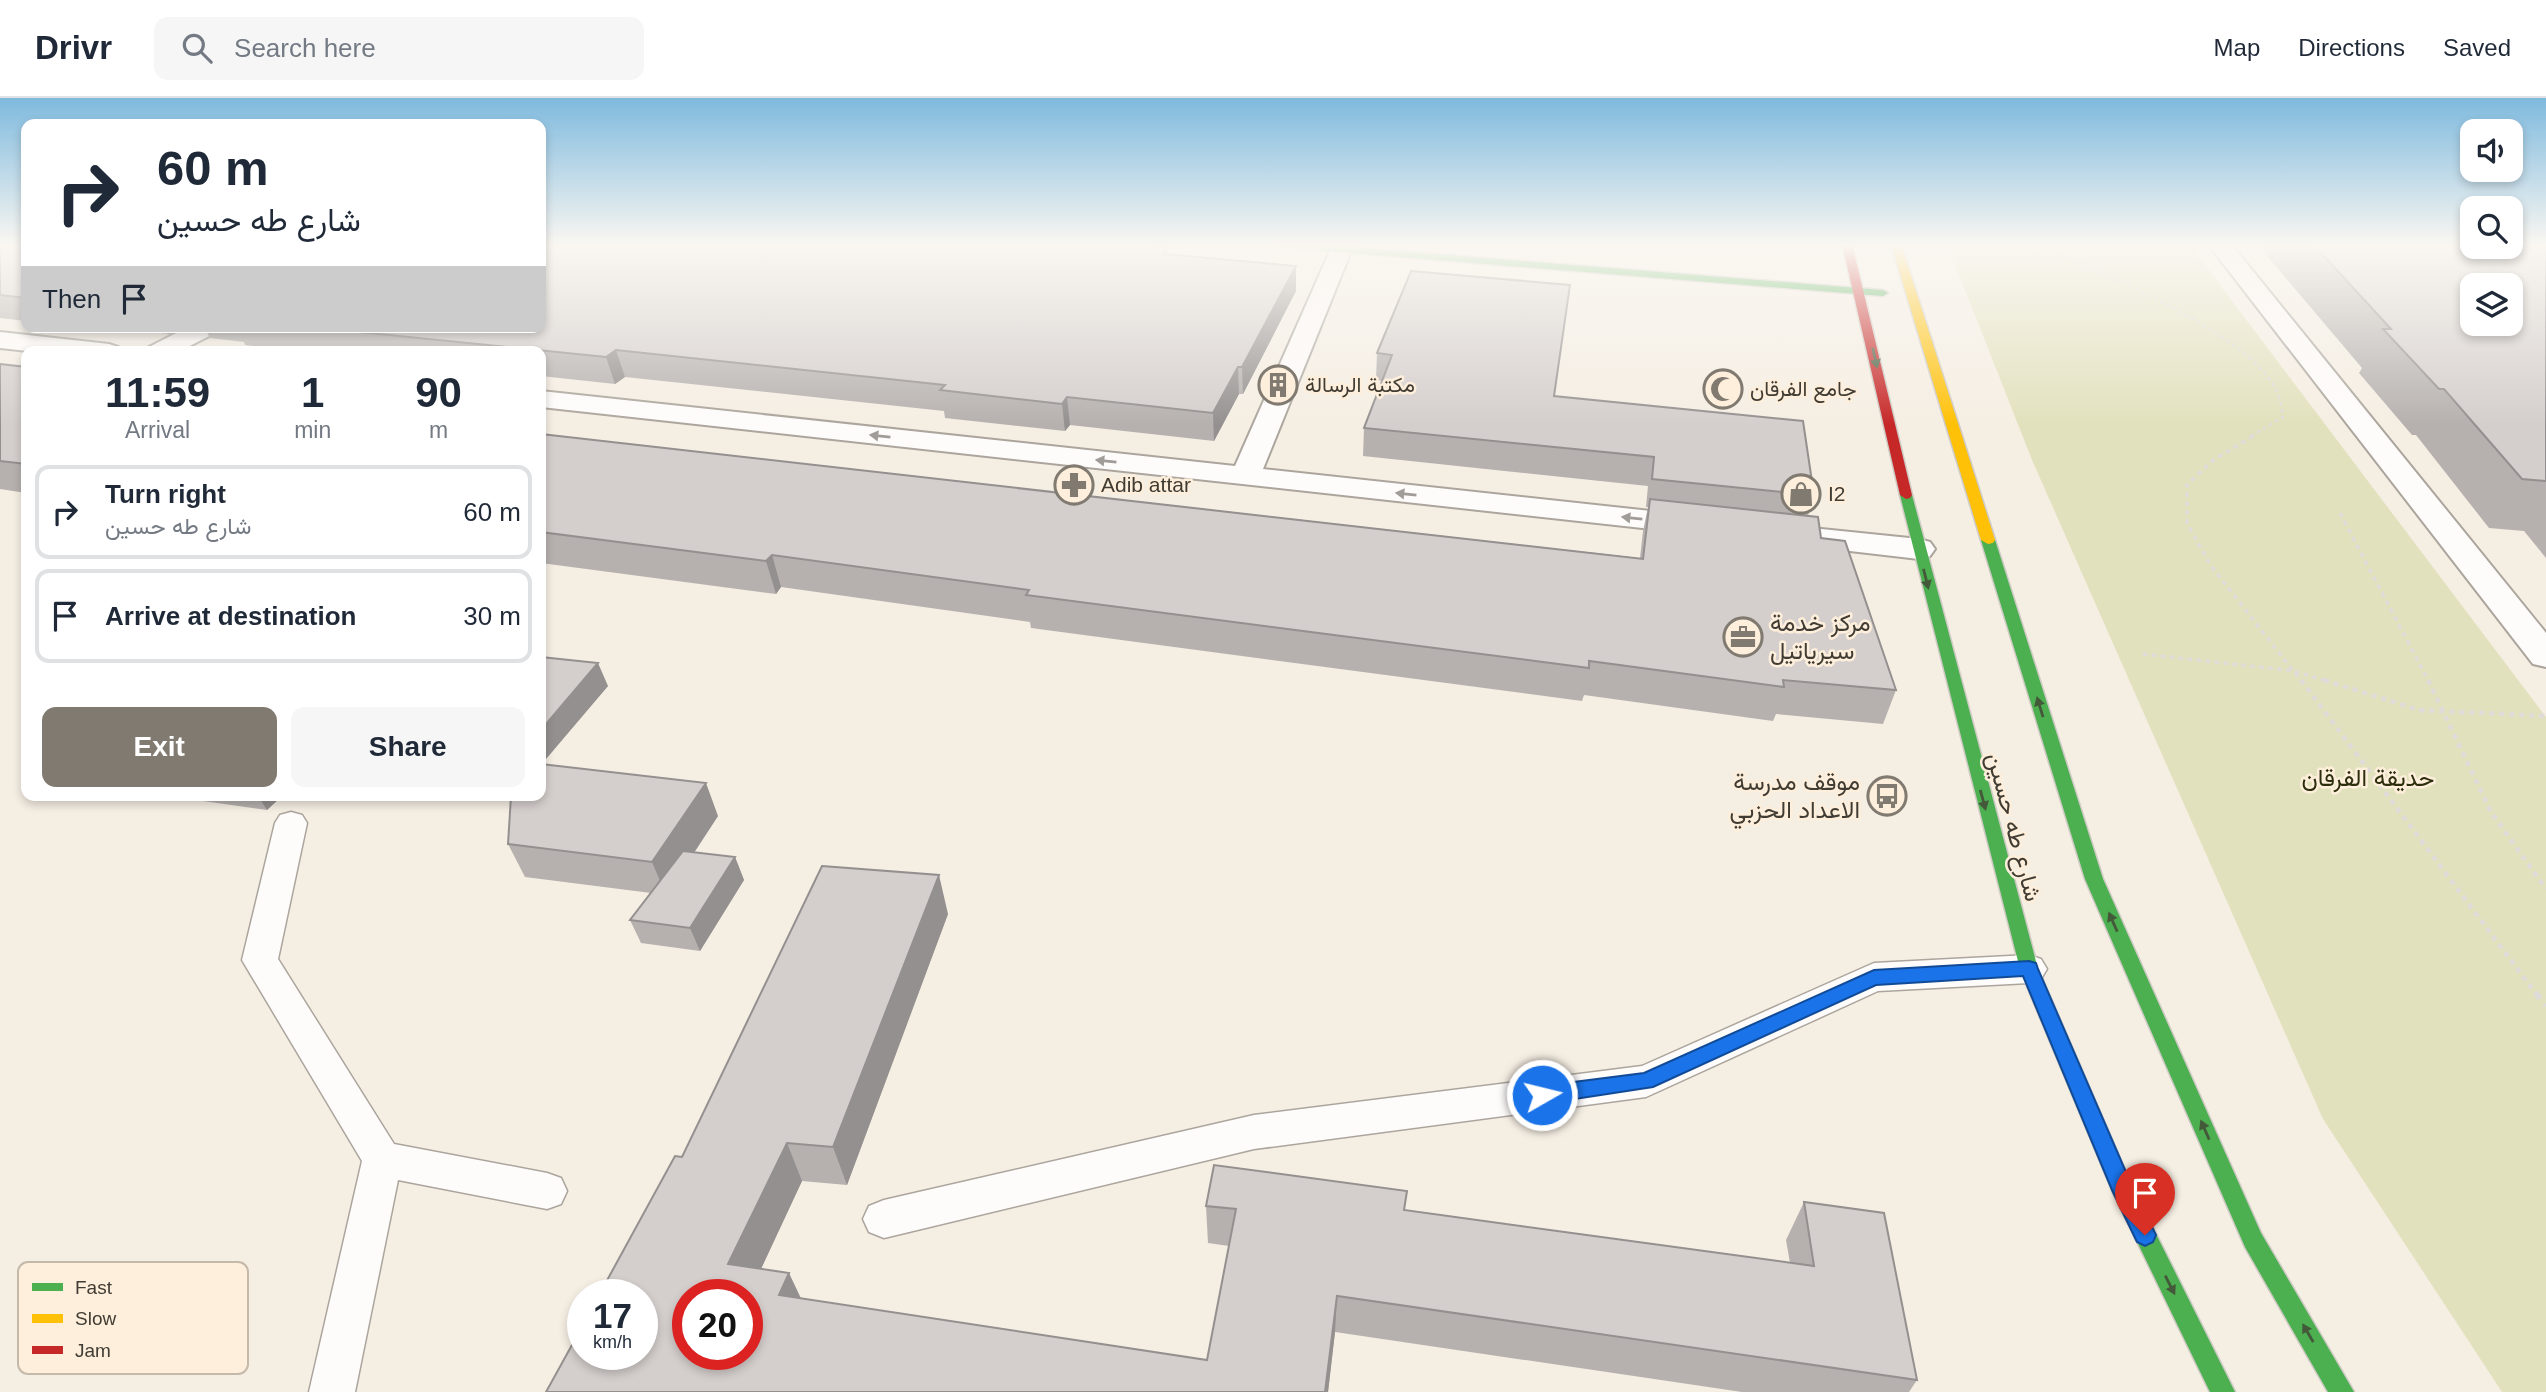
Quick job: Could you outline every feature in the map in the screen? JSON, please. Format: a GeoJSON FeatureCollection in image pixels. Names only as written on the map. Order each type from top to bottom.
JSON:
{"type":"FeatureCollection","features":[{"type":"Feature","properties":{"kind":"main road","name":"شارع طه حسين"},"geometry":{"type":"LineString","coordinates":[[1864,304],[1919,549],[2029,969],[2123,1190],[2223,1392]]}},
{"type":"Feature","properties":{"kind":"main road"},"geometry":{"type":"LineString","coordinates":[[1916,304],[2094,879],[2253,1240],[2342,1392]]}},
{"type":"Feature","properties":{"kind":"street"},"geometry":{"type":"LineString","coordinates":[[1245,477],[1318,304]]}},
{"type":"Feature","properties":{"kind":"street"},"geometry":{"type":"LineString","coordinates":[[2267,304],[2546,656]]}},
{"type":"Feature","properties":{"kind":"street"},"geometry":{"type":"LineString","coordinates":[[170,346],[196,333]]}},
{"type":"Feature","properties":{"kind":"street"},"geometry":{"type":"LineString","coordinates":[[0,340],[54,346]]}},
{"type":"Feature","properties":{"kind":"street"},"geometry":{"type":"LineString","coordinates":[[546,400],[1726,528]]}},
{"type":"Feature","properties":{"kind":"street"},"geometry":{"type":"LineString","coordinates":[[1768,533],[1919,549]]}},
{"type":"Feature","properties":{"kind":"lane"},"geometry":{"type":"LineString","coordinates":[[291,823],[260,960],[382,1159],[332,1392]]}},
{"type":"Feature","properties":{"kind":"lane"},"geometry":{"type":"LineString","coordinates":[[884,1219],[1254,1132],[1646,1081],[1874,977],[2029,969]]}},
{"type":"Feature","properties":{"kind":"lane"},"geometry":{"type":"LineString","coordinates":[[382,1159],[548,1191]]}},
{"type":"Feature","properties":{"kind":"path"},"geometry":{"type":"LineString","coordinates":[[2161,304],[2196,322],[2253,361],[2277,389],[2283,417],[2257,436],[2212,461],[2187,485],[2186,523],[2211,566],[2294,671],[2546,1006]]}},
{"type":"Feature","properties":{"kind":"path"},"geometry":{"type":"LineString","coordinates":[[2340,513],[2444,711],[2491,812],[2546,889]]}},
{"type":"Feature","properties":{"kind":"path"},"geometry":{"type":"LineString","coordinates":[[2143,654],[2294,671],[2419,710],[2546,716]]}},
{"type":"Feature","properties":{"kind":"green space","name":"حديقة الفرقان"},"geometry":{"type":"Polygon","coordinates":[[[1971,304],[2235,304],[2546,717],[2546,1392],[2502,1392],[2323,1119],[2032,460],[1971,304]]]}},
{"type":"Feature","properties":{"kind":"building"},"geometry":{"type":"Polygon","coordinates":[[[546,304],[1275,304],[1242,367],[1238,367],[1213,413],[1067,397],[1062,404],[940,390],[945,385],[616,350],[606,357],[546,351],[546,346],[497,346],[369,333],[546,333],[546,304]]]}},
{"type":"Feature","properties":{"kind":"building"},"geometry":{"type":"Polygon","coordinates":[[[1397,304],[1567,304],[1554,396],[1803,421],[1814,495],[1652,479],[1654,457],[1364,428],[1392,355],[1377,353],[1397,304]]]}},
{"type":"Feature","properties":{"kind":"building"},"geometry":{"type":"Polygon","coordinates":[[[2368,304],[2460,304],[2460,336],[2523,336],[2523,304],[2546,304],[2546,481],[2522,479],[2444,389],[2439,389],[2383,329],[2391,329],[2368,304]]]}},
{"type":"Feature","properties":{"kind":"building"},"geometry":{"type":"Polygon","coordinates":[[[0,364],[21,366],[21,463],[0,461],[0,364]]]}},
{"type":"Feature","properties":{"kind":"building"},"geometry":{"type":"Polygon","coordinates":[[[546,435],[1643,559],[1650,499],[1818,517],[1821,538],[1845,541],[1896,690],[1783,680],[1784,687],[1589,661],[1589,668],[1026,595],[1029,590],[772,555],[766,561],[546,533],[546,435]]]}},
{"type":"Feature","properties":{"kind":"building"},"geometry":{"type":"Polygon","coordinates":[[[546,658],[598,663],[546,724],[546,658]]]}},
{"type":"Feature","properties":{"kind":"building"},"geometry":{"type":"Polygon","coordinates":[[[546,765],[706,783],[652,862],[508,844],[511,801],[546,801],[546,765]]]}},
{"type":"Feature","properties":{"kind":"building"},"geometry":{"type":"Polygon","coordinates":[[[683,851],[735,857],[690,928],[630,920],[683,851]]]}},
{"type":"Feature","properties":{"kind":"building"},"geometry":{"type":"Polygon","coordinates":[[[822,866],[939,875],[833,1147],[787,1143],[728,1264],[789,1273],[779,1295],[1207,1360],[1236,1209],[1206,1206],[1214,1165],[1407,1191],[1404,1210],[1814,1266],[1804,1202],[1884,1213],[1917,1380],[1337,1296],[1325,1392],[546,1392],[567,1354],[567,1370],[658,1370],[658,1279],[608,1279],[675,1156],[682,1157],[822,866]]]}},
{"type":"Feature","properties":{"kind":"traffic: fast"},"geometry":{"type":"LineString","coordinates":[[1906,495],[2029,969],[2123,1190],[2223,1392]]}},
{"type":"Feature","properties":{"kind":"traffic: fast"},"geometry":{"type":"LineString","coordinates":[[1988,540],[2094,879],[2253,1240],[2342,1392]]}},
{"type":"Feature","properties":{"kind":"traffic: slow"},"geometry":{"type":"LineString","coordinates":[[1915,304],[1988,540]]}},
{"type":"Feature","properties":{"kind":"traffic: jam"},"geometry":{"type":"LineString","coordinates":[[1861,304],[1906,495]]}},
{"type":"Feature","properties":{"kind":"place","name":"مكتبة الرسالة"},"geometry":{"type":"Point","coordinates":[1278,385]}},
{"type":"Feature","properties":{"kind":"place","name":"جامع الفرقان"},"geometry":{"type":"Point","coordinates":[1723,389]}},
{"type":"Feature","properties":{"kind":"place","name":"Adib attar"},"geometry":{"type":"Point","coordinates":[1074,485]}},
{"type":"Feature","properties":{"kind":"place","name":"I2"},"geometry":{"type":"Point","coordinates":[1801,494]}},
{"type":"Feature","properties":{"kind":"place","name":"مركز خدمة سيرياتيل"},"geometry":{"type":"Point","coordinates":[1743,637]}},
{"type":"Feature","properties":{"kind":"place","name":"موقف مدرسة الاعداد الحزبي"},"geometry":{"type":"Point","coordinates":[1887,796]}},
{"type":"Feature","properties":{"kind":"route"},"geometry":{"type":"LineString","coordinates":[[1542,1095],[1646,1081],[1874,977],[2029,969],[2123,1190],[2145,1235]]}}]}
